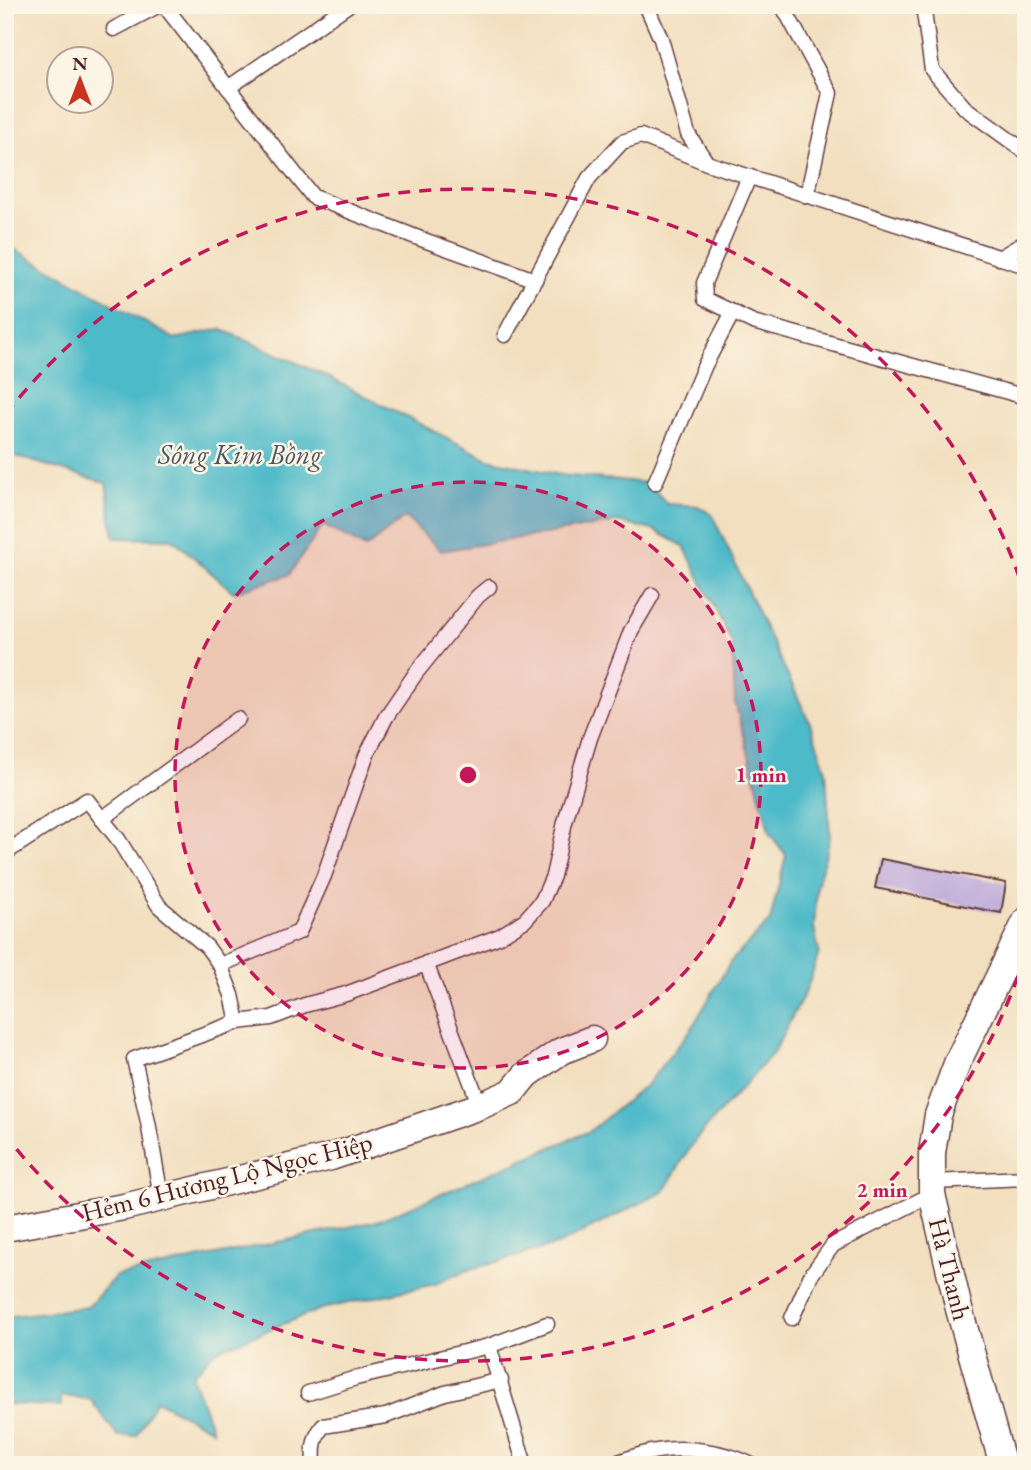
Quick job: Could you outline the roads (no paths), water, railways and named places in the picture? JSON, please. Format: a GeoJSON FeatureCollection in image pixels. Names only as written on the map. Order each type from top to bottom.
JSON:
{"type":"FeatureCollection","features":[{"type":"Feature","properties":{"kind":"street","name":"Hà Thanh"},"geometry":{"type":"LineString","coordinates":[[1003,1465],[962,1322],[932,1188],[932,1153],[938,1115],[958,1061],[1026,921]]}},
{"type":"Feature","properties":{"kind":"street","name":"Hẻm 6 Hương Lộ Ngọc Hiệp"},"geometry":{"type":"LineString","coordinates":[[5,1227],[124,1206],[331,1157],[480,1106],[512,1092],[526,1076],[561,1051],[592,1039]]}},
{"type":"Feature","properties":{"kind":"lane"},"geometry":{"type":"LineString","coordinates":[[114,29],[162,5],[313,197],[535,280]]}},
{"type":"Feature","properties":{"kind":"lane"},"geometry":{"type":"LineString","coordinates":[[228,88],[348,5]]}},
{"type":"Feature","properties":{"kind":"lane"},"geometry":{"type":"LineString","coordinates":[[646,5],[661,39],[688,134],[707,163]]}},
{"type":"Feature","properties":{"kind":"lane"},"geometry":{"type":"LineString","coordinates":[[782,5],[830,93],[807,195]]}},
{"type":"Feature","properties":{"kind":"lane"},"geometry":{"type":"LineString","coordinates":[[923,5],[932,70],[965,108],[1026,152]]}},
{"type":"Feature","properties":{"kind":"lane"},"geometry":{"type":"LineString","coordinates":[[505,335],[589,178],[622,142],[641,136],[707,163],[1026,266]]}},
{"type":"Feature","properties":{"kind":"lane"},"geometry":{"type":"LineString","coordinates":[[750,177],[704,283],[705,299],[754,322],[1026,397]]}},
{"type":"Feature","properties":{"kind":"lane"},"geometry":{"type":"LineString","coordinates":[[999,258],[1026,242]]}},
{"type":"Feature","properties":{"kind":"lane"},"geometry":{"type":"LineString","coordinates":[[655,483],[705,365],[733,312]]}},
{"type":"Feature","properties":{"kind":"lane"},"geometry":{"type":"LineString","coordinates":[[220,965],[299,932],[324,876],[366,756],[386,717],[416,673],[478,596],[489,587]]}},
{"type":"Feature","properties":{"kind":"lane"},"geometry":{"type":"LineString","coordinates":[[161,1197],[134,1059],[238,1022],[271,1018],[304,1005],[346,994],[500,936],[525,920],[542,901],[553,876],[565,822],[590,738],[631,631],[652,595]]}},
{"type":"Feature","properties":{"kind":"lane"},"geometry":{"type":"LineString","coordinates":[[102,819],[238,719]]}},
{"type":"Feature","properties":{"kind":"lane"},"geometry":{"type":"LineString","coordinates":[[5,853],[87,800],[139,872],[159,906],[206,947],[220,965],[232,995],[238,1022]]}},
{"type":"Feature","properties":{"kind":"lane"},"geometry":{"type":"LineString","coordinates":[[426,963],[480,1106]]}},
{"type":"Feature","properties":{"kind":"lane"},"geometry":{"type":"LineString","coordinates":[[792,1318],[811,1275],[833,1245],[932,1188],[1026,1178]]}},
{"type":"Feature","properties":{"kind":"lane"},"geometry":{"type":"LineString","coordinates":[[308,1393],[356,1378],[489,1346],[547,1324]]}},
{"type":"Feature","properties":{"kind":"lane"},"geometry":{"type":"LineString","coordinates":[[489,1346],[525,1465]]}},
{"type":"Feature","properties":{"kind":"lane"},"geometry":{"type":"LineString","coordinates":[[314,1465],[313,1448],[316,1436],[323,1426],[386,1416],[444,1393],[501,1380]]}},
{"type":"Feature","properties":{"kind":"lane"},"geometry":{"type":"LineString","coordinates":[[610,1465],[654,1451],[681,1448],[736,1457],[752,1465]]}},
{"type":"Feature","properties":{"kind":"water","name":"Sông Kim Bồng"},"geometry":{"type":"Polygon","coordinates":[[[5,239],[7,245],[175,339],[221,329],[324,375],[488,459],[560,475],[648,483],[667,504],[698,506],[712,515],[810,723],[826,771],[830,838],[817,886],[814,927],[819,953],[807,988],[774,1052],[695,1140],[663,1192],[559,1244],[465,1271],[435,1284],[321,1309],[215,1351],[192,1376],[212,1430],[156,1400],[136,1436],[118,1436],[90,1399],[61,1396],[61,1406],[5,1404],[5,1317],[88,1307],[116,1276],[377,1221],[590,1131],[647,1084],[690,1031],[731,961],[770,921],[786,855],[770,834],[735,702],[732,643],[684,546],[654,530],[617,522],[441,551],[405,517],[366,548],[323,525],[289,575],[233,592],[173,539],[114,538],[106,483],[5,453],[5,239]]]}}]}
